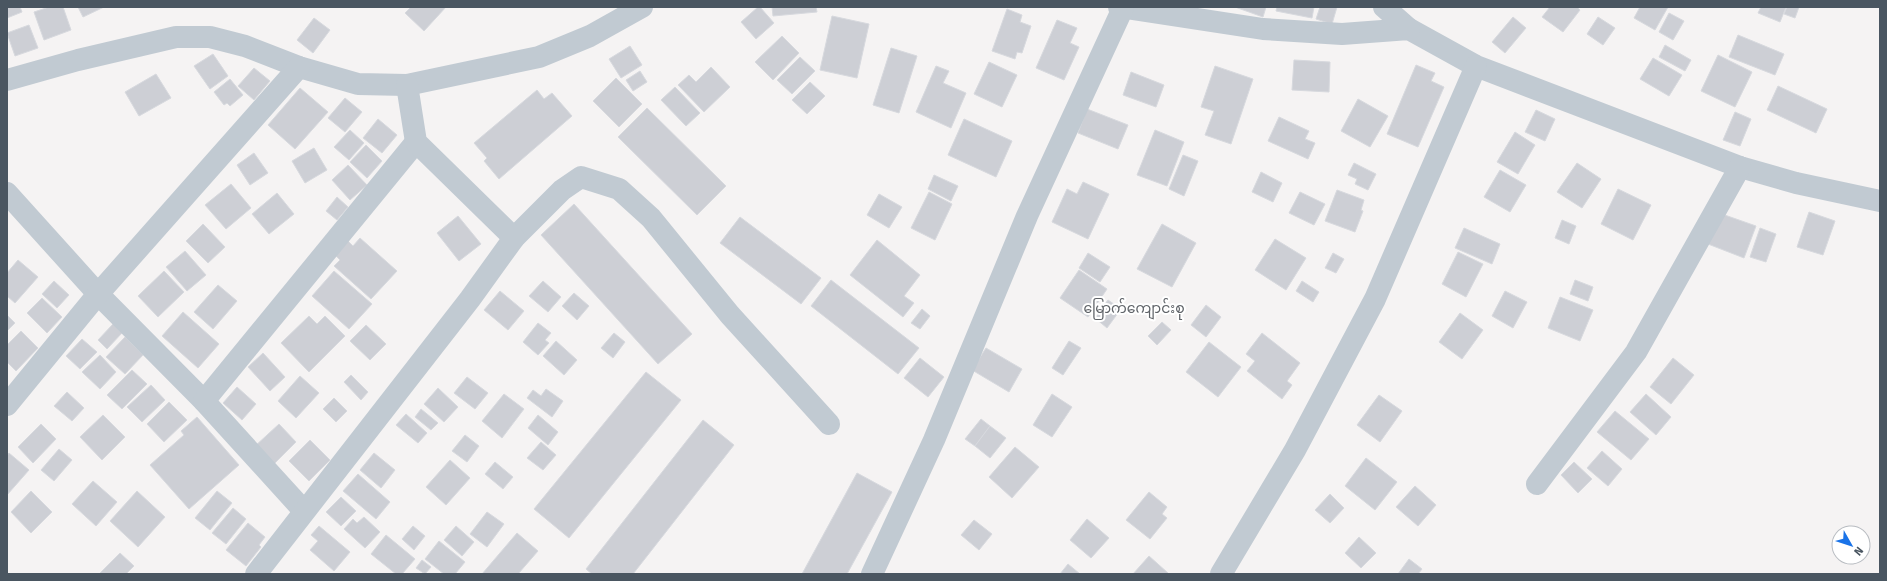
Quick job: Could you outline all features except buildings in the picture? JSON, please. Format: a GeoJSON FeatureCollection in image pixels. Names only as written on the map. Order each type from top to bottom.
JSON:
{"type":"FeatureCollection","features":[{"type":"Feature","properties":{"kind":"street"},"geometry":{"type":"LineString","coordinates":[[7,80],[78,60],[176,37],[210,38],[245,46],[298,67],[358,84],[407,85],[539,58],[590,36],[642,7]]}},
{"type":"Feature","properties":{"kind":"street"},"geometry":{"type":"LineString","coordinates":[[872,574],[934,440],[1027,216],[1121,7],[1279,30],[1342,34],[1409,29]]}},
{"type":"Feature","properties":{"kind":"street"},"geometry":{"type":"LineString","coordinates":[[1384,7],[1409,29],[1476,66],[1740,167],[1796,183],[1880,201]]}},
{"type":"Feature","properties":{"kind":"street"},"geometry":{"type":"LineString","coordinates":[[1221,574],[1295,450],[1374,299],[1476,66]]}},
{"type":"Feature","properties":{"kind":"street"},"geometry":{"type":"LineString","coordinates":[[7,405],[98,294],[298,67]]}},
{"type":"Feature","properties":{"kind":"street"},"geometry":{"type":"LineString","coordinates":[[407,85],[416,142],[514,238]]}},
{"type":"Feature","properties":{"kind":"street"},"geometry":{"type":"LineString","coordinates":[[204,401],[416,142]]}},
{"type":"Feature","properties":{"kind":"street"},"geometry":{"type":"LineString","coordinates":[[1537,484],[1636,352],[1740,167]]}},
{"type":"Feature","properties":{"kind":"street"},"geometry":{"type":"LineString","coordinates":[[256,574],[466,305],[514,238],[562,190],[581,177],[620,189],[651,218],[730,315],[829,424]]}},
{"type":"Feature","properties":{"kind":"street"},"geometry":{"type":"LineString","coordinates":[[7,193],[98,294],[204,401],[304,511]]}},
{"type":"Feature","properties":{"kind":"district","name":"မြောက်ကျောင်းစု"},"geometry":{"type":"Point","coordinates":[1134,308]}}]}
